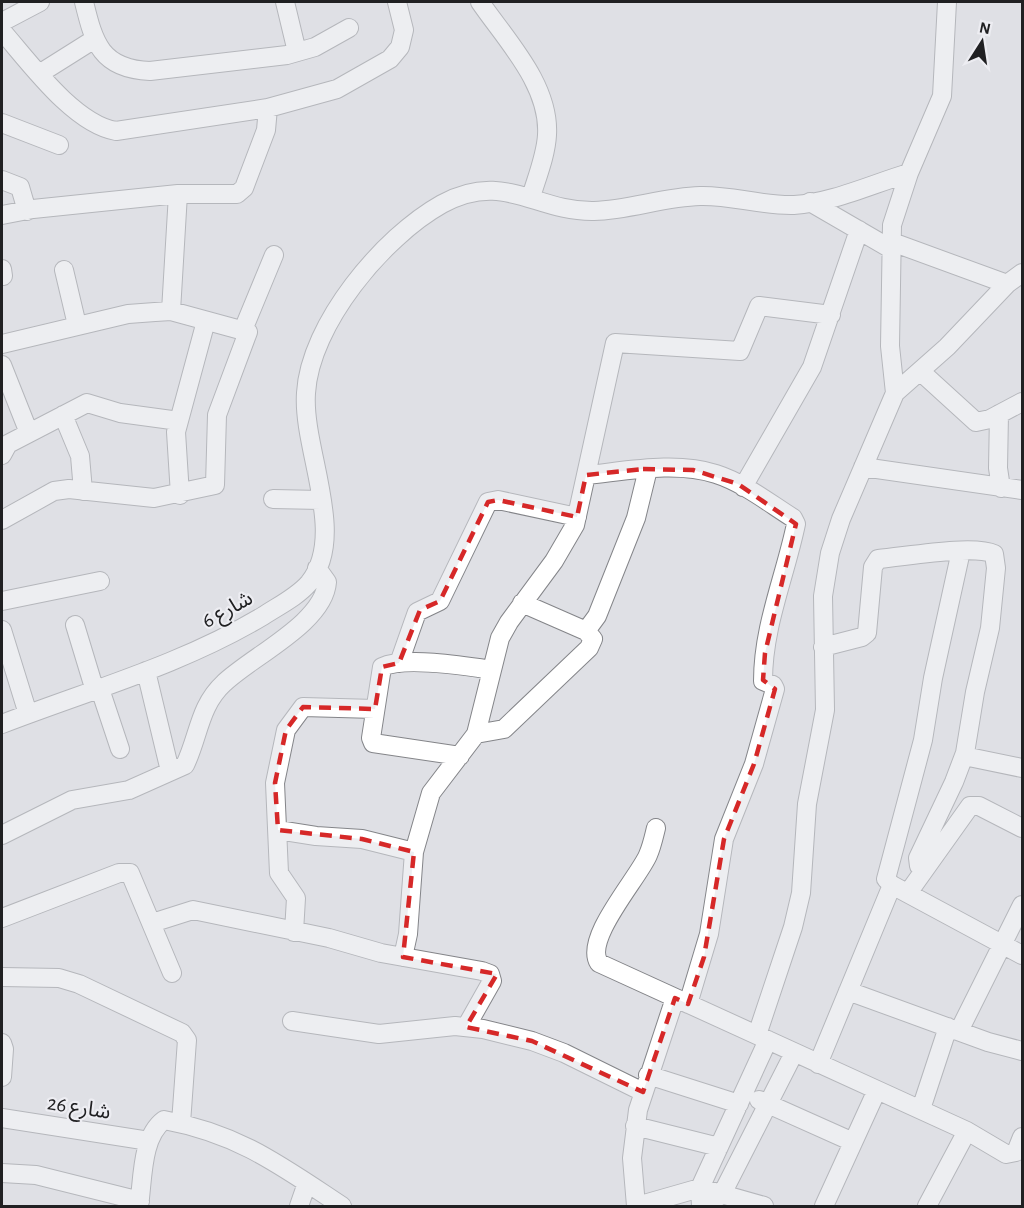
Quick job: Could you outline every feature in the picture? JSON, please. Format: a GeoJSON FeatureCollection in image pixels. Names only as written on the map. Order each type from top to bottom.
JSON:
{"type":"FeatureCollection","features":[{"type":"Feature","properties":{"kind":"street"},"geometry":{"type":"LineString","coordinates":[[2,22],[40,2]]}},
{"type":"Feature","properties":{"kind":"street"},"geometry":{"type":"LineString","coordinates":[[84,2],[93,40],[117,65],[129,70],[150,71],[297,52],[315,47],[349,28]]}},
{"type":"Feature","properties":{"kind":"street"},"geometry":{"type":"LineString","coordinates":[[285,2],[297,52]]}},
{"type":"Feature","properties":{"kind":"street"},"geometry":{"type":"LineString","coordinates":[[2,32],[39,74],[88,121],[103,129],[116,131],[268,108],[337,88],[390,59],[400,47],[404,30],[396,2]]}},
{"type":"Feature","properties":{"kind":"street"},"geometry":{"type":"LineString","coordinates":[[480,2],[528,69],[546,117],[547,143],[531,197]]}},
{"type":"Feature","properties":{"kind":"street"},"geometry":{"type":"LineString","coordinates":[[895,393],[890,346],[892,246],[896,207],[942,96],[948,23],[946,2]]}},
{"type":"Feature","properties":{"kind":"street"},"geometry":{"type":"LineString","coordinates":[[39,74],[93,40]]}},
{"type":"Feature","properties":{"kind":"street"},"geometry":{"type":"LineString","coordinates":[[2,215],[178,194],[233,195],[241,193],[266,130],[268,108]]}},
{"type":"Feature","properties":{"kind":"street"},"geometry":{"type":"LineString","coordinates":[[2,123],[59,145]]}},
{"type":"Feature","properties":{"kind":"street"},"geometry":{"type":"LineString","coordinates":[[2,835],[72,800],[129,790],[185,765],[203,710],[224,683],[303,622],[320,602],[327,582],[317,568],[325,539],[321,500],[309,441],[306,392],[314,358],[330,321],[349,289],[386,247],[439,206],[463,194],[480,190],[502,190],[561,207],[585,211],[703,196],[769,205],[810,202],[909,173]]}},
{"type":"Feature","properties":{"kind":"street"},"geometry":{"type":"LineString","coordinates":[[2,180],[20,187],[27,211]]}},
{"type":"Feature","properties":{"kind":"street"},"geometry":{"type":"LineString","coordinates":[[171,311],[178,194]]}},
{"type":"Feature","properties":{"kind":"street"},"geometry":{"type":"LineString","coordinates":[[810,202],[892,246],[1006,284]]}},
{"type":"Feature","properties":{"kind":"street"},"geometry":{"type":"LineString","coordinates":[[743,487],[812,367],[859,230]]}},
{"type":"Feature","properties":{"kind":"street"},"geometry":{"type":"LineString","coordinates":[[243,330],[274,255]]}},
{"type":"Feature","properties":{"kind":"street"},"geometry":{"type":"LineString","coordinates":[[64,270],[77,325]]}},
{"type":"Feature","properties":{"kind":"street"},"geometry":{"type":"LineString","coordinates":[[700,1197],[763,1038],[801,892],[807,804],[825,710],[823,596],[830,553],[849,496],[895,393],[947,347],[1006,284],[1023,273]]}},
{"type":"Feature","properties":{"kind":"street"},"geometry":{"type":"LineString","coordinates":[[403,957],[408,934],[414,852],[431,794],[476,734],[500,638],[522,603],[555,561],[577,517],[615,343],[740,351],[759,306],[831,315]]}},
{"type":"Feature","properties":{"kind":"street"},"geometry":{"type":"LineString","coordinates":[[2,344],[128,314],[171,311],[243,330],[248,334],[217,415],[214,439],[216,483],[180,495],[142,499],[83,491],[54,490],[2,520]]}},
{"type":"Feature","properties":{"kind":"street"},"geometry":{"type":"LineString","coordinates":[[180,495],[176,442],[179,421],[206,321]]}},
{"type":"Feature","properties":{"kind":"street"},"geometry":{"type":"LineString","coordinates":[[2,365],[29,433]]}},
{"type":"Feature","properties":{"kind":"street"},"geometry":{"type":"LineString","coordinates":[[920,371],[969,419],[982,422],[1023,402]]}},
{"type":"Feature","properties":{"kind":"street"},"geometry":{"type":"LineString","coordinates":[[2,455],[8,444],[87,403],[120,413],[179,421]]}},
{"type":"Feature","properties":{"kind":"street"},"geometry":{"type":"LineString","coordinates":[[999,414],[998,468],[1001,488]]}},
{"type":"Feature","properties":{"kind":"street"},"geometry":{"type":"LineString","coordinates":[[63,415],[80,456],[83,491]]}},
{"type":"Feature","properties":{"kind":"street"},"geometry":{"type":"LineString","coordinates":[[863,467],[1023,490]]}},
{"type":"Feature","properties":{"kind":"street"},"geometry":{"type":"LineString","coordinates":[[586,475],[648,469],[693,470],[715,474],[743,487],[793,518],[796,524],[774,605],[765,652],[763,681],[774,685],[775,689],[754,764],[724,839],[709,934],[645,1084],[635,1126],[632,1158],[636,1206],[722,1194],[764,1206]]}},
{"type":"Feature","properties":{"kind":"street"},"geometry":{"type":"LineString","coordinates":[[586,631],[597,616],[636,518],[648,469]]}},
{"type":"Feature","properties":{"kind":"street"},"geometry":{"type":"LineString","coordinates":[[273,499],[321,500]]}},
{"type":"Feature","properties":{"kind":"street"},"geometry":{"type":"LineString","coordinates":[[399,663],[417,612],[440,601],[489,502],[498,500],[577,517]]}},
{"type":"Feature","properties":{"kind":"street"},"geometry":{"type":"LineString","coordinates":[[824,647],[862,638],[867,633],[873,567],[878,559],[961,551],[988,551],[994,554],[996,559],[990,628],[975,692],[964,756],[918,858],[919,866],[924,870]]}},
{"type":"Feature","properties":{"kind":"street"},"geometry":{"type":"LineString","coordinates":[[961,551],[933,678],[923,740],[886,879],[900,889],[1023,955]]}},
{"type":"Feature","properties":{"kind":"street","name":"شارع 6"},"geometry":{"type":"LineString","coordinates":[[2,724],[198,652],[246,626],[297,594],[309,582],[317,568]]}},
{"type":"Feature","properties":{"kind":"street"},"geometry":{"type":"LineString","coordinates":[[2,601],[100,581]]}},
{"type":"Feature","properties":{"kind":"street"},"geometry":{"type":"LineString","coordinates":[[476,734],[496,733],[514,722],[589,648],[593,639],[586,631],[522,603]]}},
{"type":"Feature","properties":{"kind":"street"},"geometry":{"type":"LineString","coordinates":[[75,625],[120,749]]}},
{"type":"Feature","properties":{"kind":"street"},"geometry":{"type":"LineString","coordinates":[[2,630],[28,714]]}},
{"type":"Feature","properties":{"kind":"street"},"geometry":{"type":"LineString","coordinates":[[460,756],[373,743],[375,709],[382,666],[399,663],[453,664],[492,670]]}},
{"type":"Feature","properties":{"kind":"street"},"geometry":{"type":"LineString","coordinates":[[146,671],[170,771]]}},
{"type":"Feature","properties":{"kind":"street"},"geometry":{"type":"LineString","coordinates":[[294,932],[298,905],[296,898],[279,873],[275,783],[286,730],[300,710],[309,706],[375,709]]}},
{"type":"Feature","properties":{"kind":"street"},"geometry":{"type":"LineString","coordinates":[[964,756],[1023,768]]}},
{"type":"Feature","properties":{"kind":"street"},"geometry":{"type":"LineString","coordinates":[[818,1064],[848,991],[900,889],[924,870],[970,806],[979,806],[1023,828]]}},
{"type":"Feature","properties":{"kind":"street"},"geometry":{"type":"LineString","coordinates":[[656,828],[648,855],[609,915],[596,953],[597,959],[605,966],[921,1109],[967,1131],[1006,1154],[1016,1152],[1023,1137]]}},
{"type":"Feature","properties":{"kind":"street"},"geometry":{"type":"LineString","coordinates":[[278,830],[316,836],[363,839],[414,852]]}},
{"type":"Feature","properties":{"kind":"street"},"geometry":{"type":"LineString","coordinates":[[2,918],[125,872],[135,879],[172,973]]}},
{"type":"Feature","properties":{"kind":"street"},"geometry":{"type":"LineString","coordinates":[[921,1109],[954,1029],[1023,904]]}},
{"type":"Feature","properties":{"kind":"street"},"geometry":{"type":"LineString","coordinates":[[152,923],[193,910],[489,974],[492,977],[490,986],[466,1027]]}},
{"type":"Feature","properties":{"kind":"street"},"geometry":{"type":"LineString","coordinates":[[2,977],[59,978],[80,984],[182,1033],[187,1040],[181,1123]]}},
{"type":"Feature","properties":{"kind":"street"},"geometry":{"type":"LineString","coordinates":[[848,991],[1023,1051]]}},
{"type":"Feature","properties":{"kind":"street"},"geometry":{"type":"LineString","coordinates":[[292,1021],[378,1034],[427,1028],[466,1027],[532,1041],[645,1084],[768,1104],[853,1142]]}},
{"type":"Feature","properties":{"kind":"street"},"geometry":{"type":"LineString","coordinates":[[2,1043],[4,1049],[2,1077]]}},
{"type":"Feature","properties":{"kind":"street"},"geometry":{"type":"LineString","coordinates":[[706,1206],[722,1194],[794,1053]]}},
{"type":"Feature","properties":{"kind":"street"},"geometry":{"type":"LineString","coordinates":[[824,1206],[877,1090]]}},
{"type":"Feature","properties":{"kind":"street","name":"شارع 26"},"geometry":{"type":"LineString","coordinates":[[2,1118],[149,1141]]}},
{"type":"Feature","properties":{"kind":"street"},"geometry":{"type":"LineString","coordinates":[[2,1173],[36,1175],[139,1204],[149,1141],[156,1126],[164,1120],[220,1134],[255,1149],[342,1206]]}},
{"type":"Feature","properties":{"kind":"street"},"geometry":{"type":"LineString","coordinates":[[635,1126],[718,1147]]}},
{"type":"Feature","properties":{"kind":"street"},"geometry":{"type":"LineString","coordinates":[[927,1206],[967,1131]]}},
{"type":"Feature","properties":{"kind":"street"},"geometry":{"type":"LineString","coordinates":[[299,1206],[307,1184]]}},
{"type":"Feature","properties":{"kind":"highlighted area"},"geometry":{"type":"Polygon","coordinates":[[[643,469],[693,470],[738,484],[796,524],[765,653],[763,680],[775,689],[754,764],[724,839],[704,957],[688,1004],[675,998],[643,1092],[532,1041],[466,1027],[497,974],[403,957],[414,852],[362,839],[278,830],[275,783],[286,730],[303,707],[375,709],[382,667],[399,663],[420,610],[440,601],[488,502],[498,500],[577,517],[586,475],[643,469]]]}}]}
